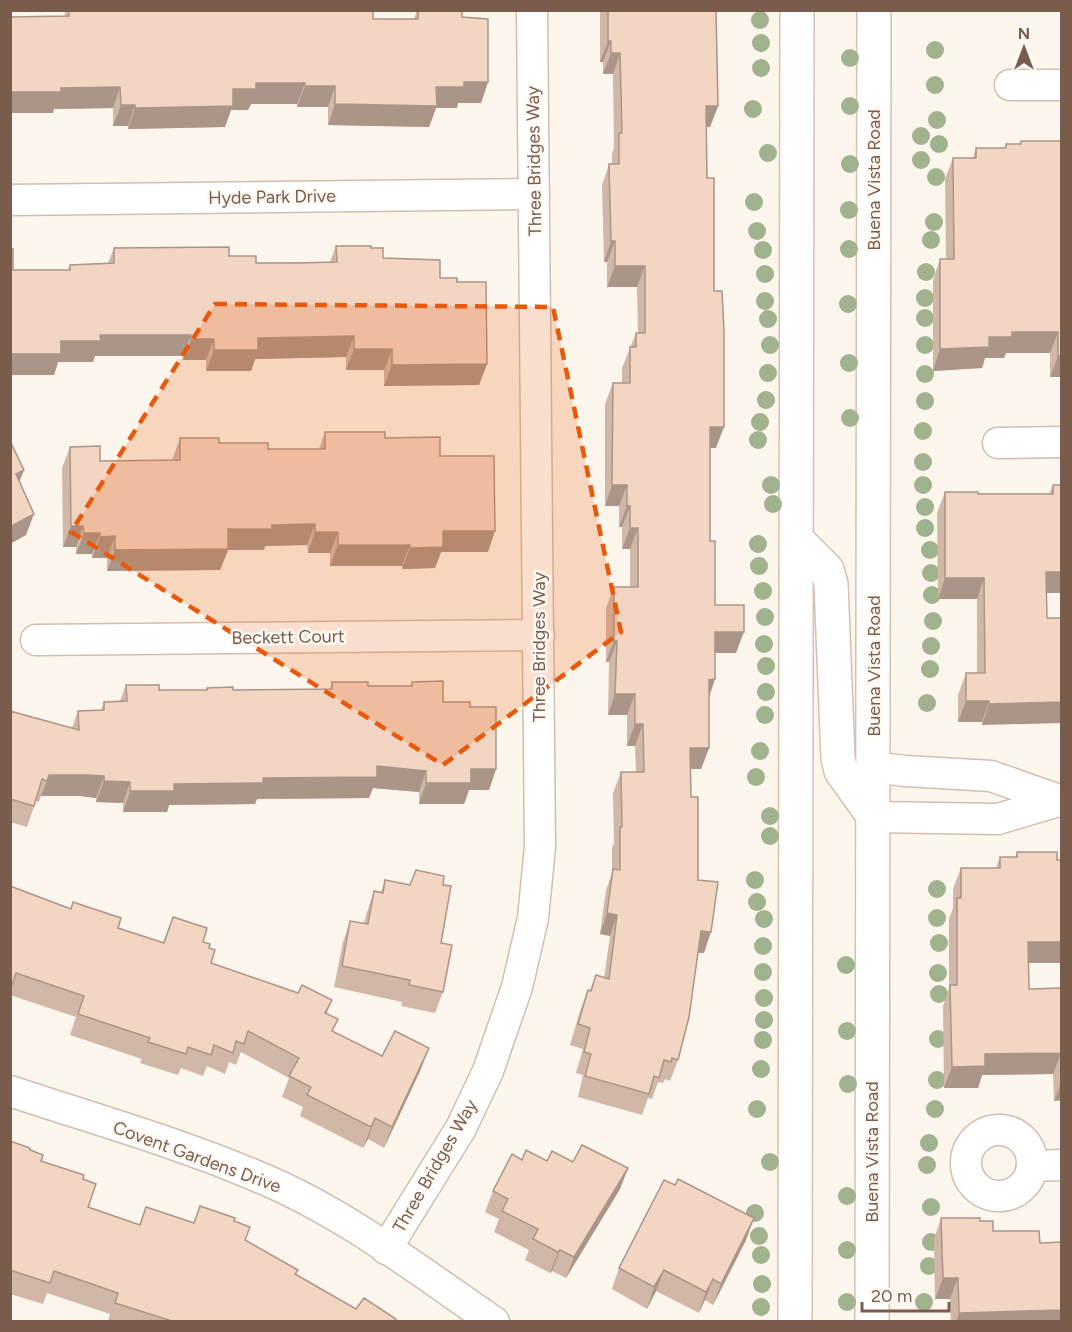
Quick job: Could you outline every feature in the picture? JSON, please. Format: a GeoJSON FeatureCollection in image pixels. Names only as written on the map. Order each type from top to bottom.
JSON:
{"type":"FeatureCollection","features":[{"type":"Feature","properties":{"kind":"main road"},"geometry":{"type":"LineString","coordinates":[[795,1322],[797,10]]}},
{"type":"Feature","properties":{"kind":"main road","name":"Buena Vista Road"},"geometry":{"type":"LineString","coordinates":[[872,1322],[874,10]]}},
{"type":"Feature","properties":{"kind":"main road"},"geometry":{"type":"LineString","coordinates":[[797,540],[827,570],[831,584],[838,758],[841,771],[874,817]]}},
{"type":"Feature","properties":{"kind":"street","name":"Three Bridges Way"},"geometry":{"type":"LineString","coordinates":[[386,1249],[461,1128],[488,1071],[517,987],[532,918],[540,847],[532,10]]}},
{"type":"Feature","properties":{"kind":"street"},"geometry":{"type":"LineString","coordinates":[[1010,85],[1062,85]]}},
{"type":"Feature","properties":{"kind":"street","name":"Hyde Park Drive"},"geometry":{"type":"LineString","coordinates":[[10,200],[534,194]]}},
{"type":"Feature","properties":{"kind":"street"},"geometry":{"type":"LineString","coordinates":[[998,443],[1062,442]]}},
{"type":"Feature","properties":{"kind":"street","name":"Beckett Court"},"geometry":{"type":"LineString","coordinates":[[36,640],[539,635]]}},
{"type":"Feature","properties":{"kind":"street"},"geometry":{"type":"LineString","coordinates":[[874,767],[991,776],[1060,800]]}},
{"type":"Feature","properties":{"kind":"street"},"geometry":{"type":"LineString","coordinates":[[965,818],[966,775]]}},
{"type":"Feature","properties":{"kind":"street"},"geometry":{"type":"LineString","coordinates":[[874,817],[998,819],[1060,800]]}},
{"type":"Feature","properties":{"kind":"street","name":"Covent Gardens Drive"},"geometry":{"type":"LineString","coordinates":[[10,1092],[201,1155],[262,1178],[322,1208],[494,1322]]}},
{"type":"Feature","properties":{"kind":"street"},"geometry":{"type":"LineString","coordinates":[[1032,1166],[1062,1165]]}},
{"type":"Feature","properties":{"kind":"highlighted area"},"geometry":{"type":"Polygon","coordinates":[[[215,304],[553,307],[621,632],[443,765],[71,532],[215,304]]]}},
{"type":"Feature","properties":{"kind":"building"},"geometry":{"type":"Polygon","coordinates":[[[69,10],[373,10],[373,19],[418,19],[418,10],[462,10],[462,17],[488,19],[488,82],[464,82],[464,87],[436,87],[437,106],[335,104],[335,86],[305,86],[305,83],[256,83],[256,89],[233,89],[233,106],[135,108],[135,105],[121,105],[120,87],[61,88],[61,92],[10,92],[10,17],[69,16],[69,10]]]}},
{"type":"Feature","properties":{"kind":"building"},"geometry":{"type":"Polygon","coordinates":[[[608,10],[716,10],[718,106],[706,106],[707,178],[714,178],[714,291],[722,291],[724,427],[710,427],[710,541],[715,541],[715,605],[744,605],[744,632],[715,632],[715,679],[709,680],[709,748],[690,748],[691,797],[698,797],[698,880],[718,882],[711,932],[701,931],[689,1017],[678,1060],[672,1058],[671,1062],[664,1060],[659,1078],[654,1076],[649,1094],[585,1076],[591,1054],[584,1052],[590,1028],[578,1024],[588,990],[591,991],[596,975],[609,979],[617,915],[607,913],[613,869],[620,870],[621,772],[644,772],[643,724],[635,724],[635,694],[615,694],[617,641],[614,641],[614,587],[638,587],[638,528],[630,528],[627,485],[612,485],[613,383],[630,383],[630,347],[636,347],[636,333],[645,333],[645,266],[615,266],[615,241],[611,241],[609,164],[619,164],[619,133],[622,133],[620,53],[611,53],[611,41],[608,41],[608,10]]]}},
{"type":"Feature","properties":{"kind":"building"},"geometry":{"type":"Polygon","coordinates":[[[1021,141],[1062,141],[1062,356],[1058,356],[1058,332],[1012,332],[1012,337],[989,337],[989,347],[940,349],[940,259],[954,259],[953,158],[976,158],[976,148],[1006,148],[1006,144],[1021,144],[1021,141]]]}},
{"type":"Feature","properties":{"kind":"building"},"geometry":{"type":"Polygon","coordinates":[[[336,246],[383,248],[383,258],[440,260],[440,278],[457,278],[457,282],[486,282],[487,364],[392,365],[392,349],[354,349],[354,336],[258,338],[258,350],[214,350],[214,339],[191,339],[191,335],[100,335],[101,341],[61,341],[61,354],[10,354],[10,249],[13,249],[13,270],[70,270],[70,265],[114,263],[114,248],[229,247],[229,256],[256,256],[256,263],[297,263],[337,262],[336,246]]]}},
{"type":"Feature","properties":{"kind":"building"},"geometry":{"type":"Polygon","coordinates":[[[325,432],[385,432],[385,438],[440,437],[440,456],[494,456],[495,531],[443,531],[443,547],[410,548],[410,545],[338,545],[338,532],[315,532],[315,524],[272,525],[272,529],[228,529],[228,549],[115,550],[115,536],[100,537],[100,533],[84,533],[83,526],[71,526],[70,447],[100,446],[100,461],[180,460],[180,438],[219,438],[219,443],[268,443],[268,449],[325,449],[325,432]]]}},
{"type":"Feature","properties":{"kind":"building"},"geometry":{"type":"Polygon","coordinates":[[[10,441],[24,470],[16,474],[34,514],[10,527],[10,441]]]}},
{"type":"Feature","properties":{"kind":"building"},"geometry":{"type":"Polygon","coordinates":[[[1053,485],[1062,485],[1062,572],[1046,572],[1047,618],[1062,618],[1062,702],[989,704],[989,701],[966,701],[966,673],[985,673],[984,578],[945,578],[945,492],[1053,494],[1053,485]]]}},
{"type":"Feature","properties":{"kind":"building"},"geometry":{"type":"Polygon","coordinates":[[[443,681],[443,702],[470,702],[470,707],[496,707],[496,769],[471,769],[471,783],[426,783],[426,771],[377,766],[377,777],[263,778],[263,783],[174,784],[174,791],[130,791],[130,782],[104,781],[104,776],[49,775],[47,781],[42,779],[34,806],[10,799],[10,711],[79,730],[78,711],[104,710],[104,702],[127,701],[126,685],[159,685],[159,690],[207,690],[207,688],[233,687],[233,690],[332,689],[332,682],[368,682],[368,686],[412,686],[412,682],[443,681]]]}},
{"type":"Feature","properties":{"kind":"building"},"geometry":{"type":"Polygon","coordinates":[[[1017,852],[1057,852],[1057,860],[1062,860],[1062,942],[1028,942],[1029,989],[1062,988],[1062,1067],[1061,1053],[985,1054],[985,1066],[952,1067],[950,985],[957,985],[957,898],[961,898],[961,868],[1000,868],[1000,857],[1017,857],[1017,852]]]}},
{"type":"Feature","properties":{"kind":"building"},"geometry":{"type":"Polygon","coordinates":[[[416,870],[444,876],[443,885],[451,886],[441,943],[452,945],[443,992],[409,985],[410,980],[342,966],[350,921],[368,924],[374,891],[383,893],[385,880],[410,885],[416,870]]]}},
{"type":"Feature","properties":{"kind":"building"},"geometry":{"type":"Polygon","coordinates":[[[10,886],[71,909],[73,902],[121,918],[118,928],[164,943],[173,917],[207,928],[203,942],[210,944],[209,948],[215,950],[211,963],[298,993],[302,985],[332,1000],[325,1013],[338,1019],[332,1031],[382,1056],[395,1031],[429,1048],[392,1127],[375,1118],[371,1127],[307,1095],[311,1087],[289,1076],[299,1058],[248,1031],[244,1044],[236,1041],[233,1053],[214,1045],[211,1055],[188,1047],[186,1054],[148,1042],[150,1038],[78,1014],[84,996],[16,973],[10,985],[10,886]]]}},
{"type":"Feature","properties":{"kind":"building"},"geometry":{"type":"Polygon","coordinates":[[[10,1141],[43,1155],[41,1161],[84,1175],[83,1179],[96,1184],[88,1207],[140,1225],[146,1207],[194,1223],[200,1206],[235,1218],[234,1221],[250,1227],[245,1240],[298,1270],[295,1274],[356,1309],[364,1298],[396,1319],[394,1322],[168,1322],[169,1320],[115,1303],[118,1293],[54,1271],[50,1283],[10,1270],[10,1141]]]}},
{"type":"Feature","properties":{"kind":"building"},"geometry":{"type":"Polygon","coordinates":[[[582,1145],[628,1168],[574,1257],[560,1250],[558,1252],[533,1239],[538,1229],[502,1211],[508,1199],[493,1191],[512,1154],[522,1160],[526,1150],[547,1161],[552,1151],[573,1162],[582,1145]]]}},
{"type":"Feature","properties":{"kind":"building"},"geometry":{"type":"Polygon","coordinates":[[[678,1179],[754,1218],[721,1284],[713,1279],[706,1292],[664,1270],[654,1287],[619,1268],[664,1180],[675,1185],[678,1179]]]}},
{"type":"Feature","properties":{"kind":"building"},"geometry":{"type":"Polygon","coordinates":[[[941,1218],[980,1218],[980,1221],[993,1221],[993,1231],[1039,1231],[1040,1243],[1062,1242],[1062,1310],[959,1313],[958,1278],[943,1278],[941,1218]]]}}]}
